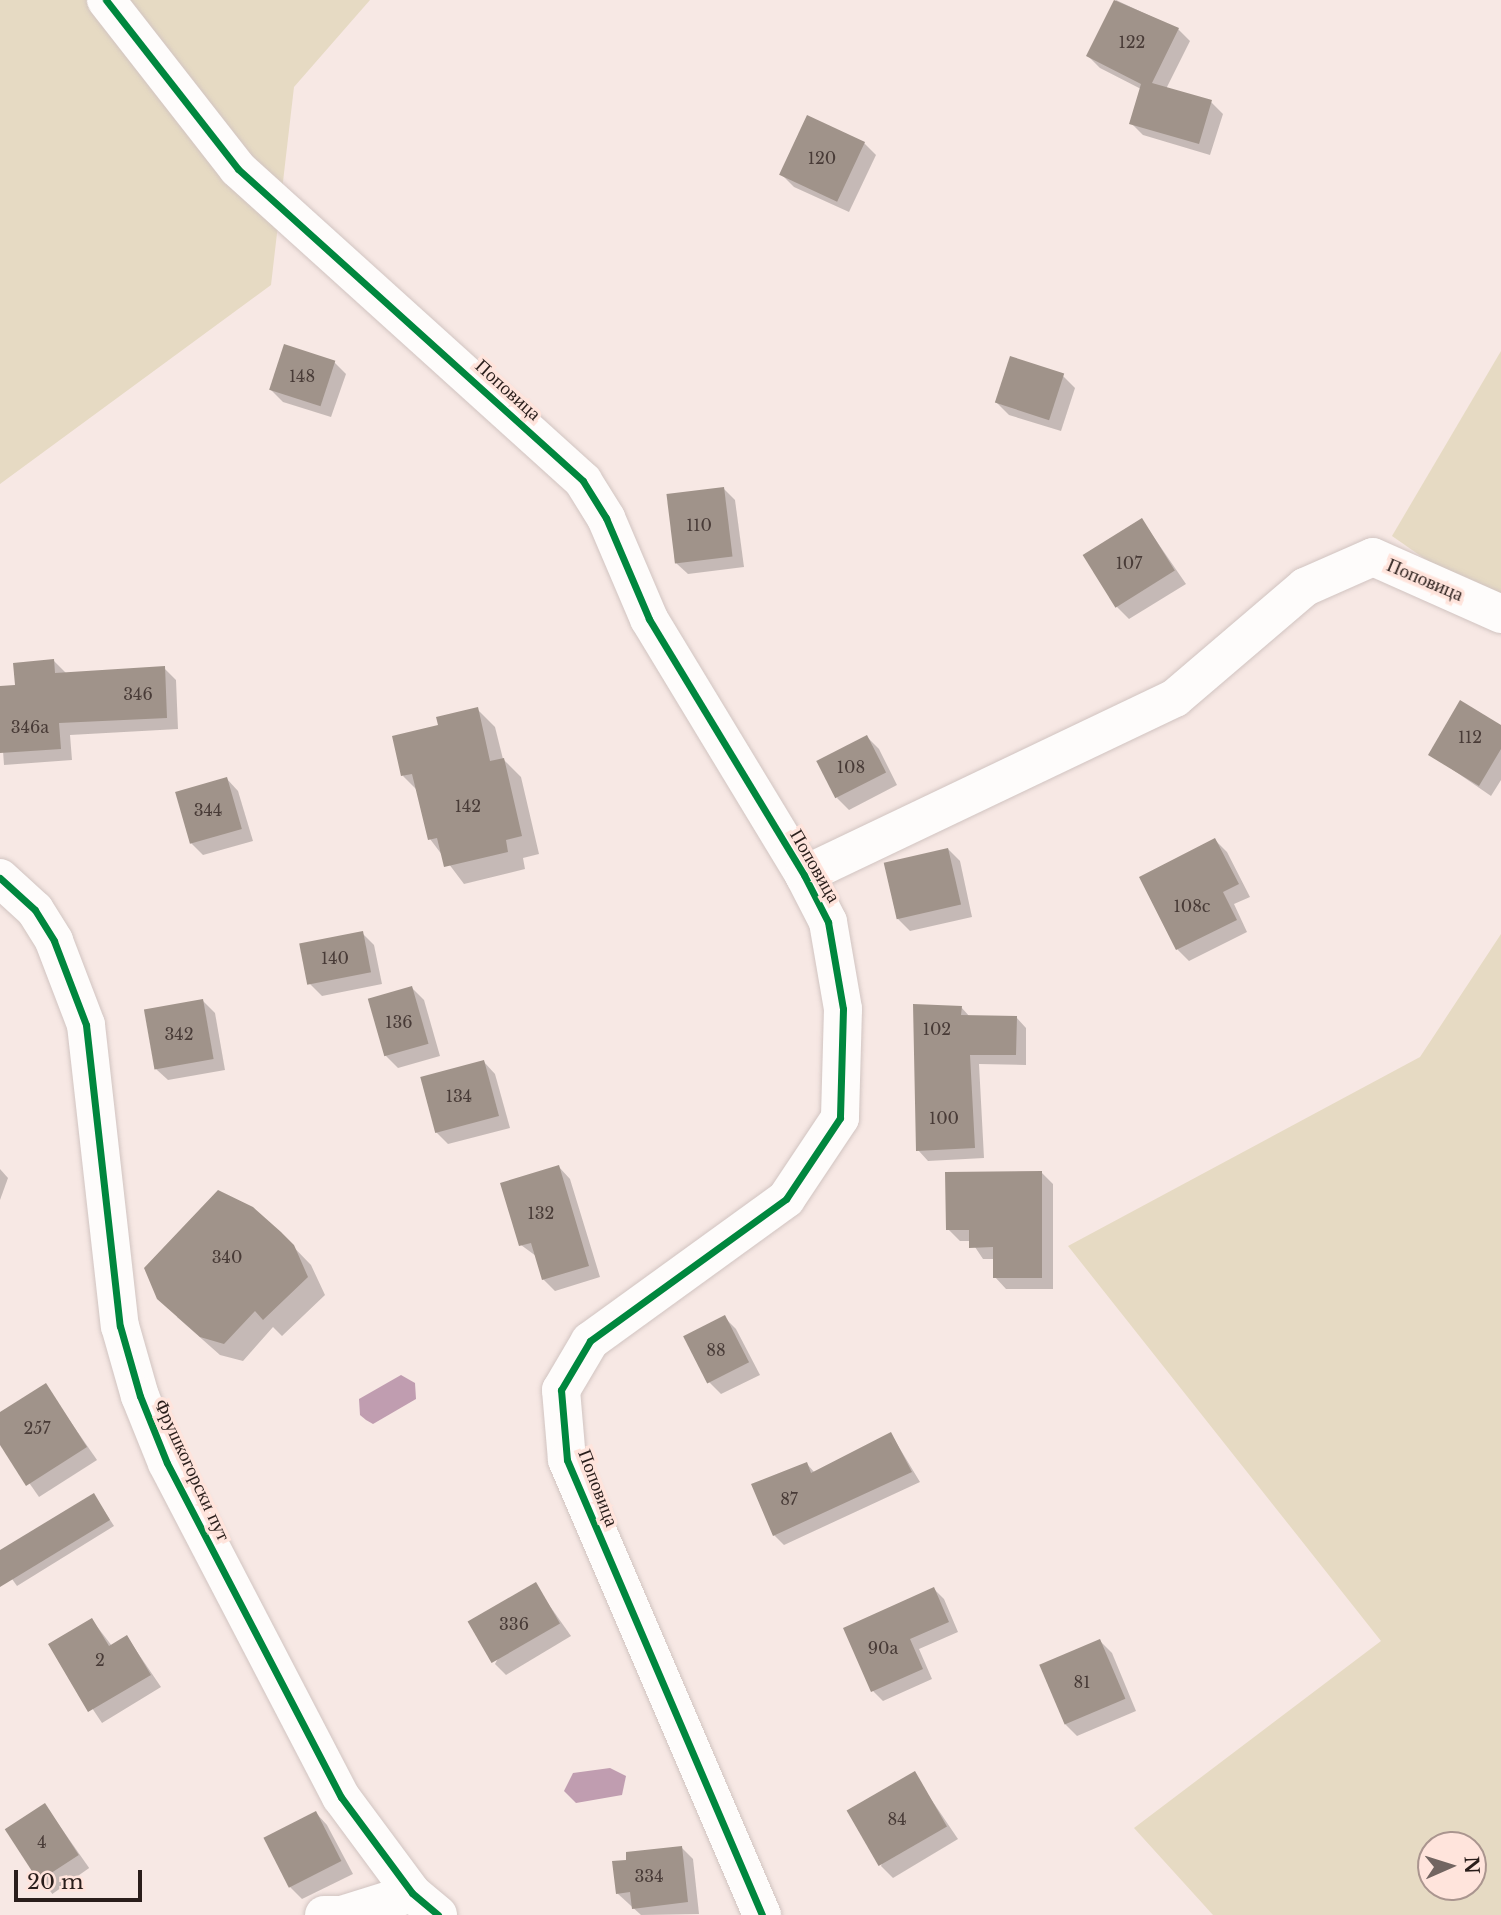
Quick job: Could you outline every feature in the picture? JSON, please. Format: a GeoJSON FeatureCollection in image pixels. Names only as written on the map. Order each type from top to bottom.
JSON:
{"type":"FeatureCollection","features":[{"type":"Feature","properties":{"kind":"street","name":"Поповица"},"geometry":{"type":"LineString","coordinates":[[106,0],[238,169],[583,481],[606,518],[649,619],[804,875],[828,922],[843,1009],[840,1118],[786,1199],[590,1340],[561,1390],[567,1460],[762,1915]]}},
{"type":"Feature","properties":{"kind":"street","name":"Поповица"},"geometry":{"type":"LineString","coordinates":[[804,875],[1175,698],[1305,587],[1373,557],[1501,614]]}},
{"type":"Feature","properties":{"kind":"street","name":"Фрушкогорски пут"},"geometry":{"type":"LineString","coordinates":[[0,878],[35,910],[54,941],[86,1025],[120,1326],[158,1441],[341,1797],[425,1904]]}},
{"type":"Feature","properties":{"kind":"street"},"geometry":{"type":"LineString","coordinates":[[324,1915],[425,1904]]}},
{"type":"Feature","properties":{"kind":"shaded area"},"geometry":{"type":"Polygon","coordinates":[[[0,0],[370,0],[294,87],[271,285],[0,484],[0,0]]]}},
{"type":"Feature","properties":{"kind":"shaded area"},"geometry":{"type":"Polygon","coordinates":[[[1501,351],[1501,612],[1392,536],[1501,351]]]}},
{"type":"Feature","properties":{"kind":"shaded area"},"geometry":{"type":"Polygon","coordinates":[[[1501,934],[1501,1915],[1213,1915],[1134,1828],[1381,1641],[1068,1246],[1420,1057],[1501,934]]]}},
{"type":"Feature","properties":{"kind":"shaded area"},"geometry":{"type":"Polygon","coordinates":[[[401,1375],[415,1383],[416,1399],[373,1424],[360,1415],[359,1399],[401,1375]]]}},
{"type":"Feature","properties":{"kind":"shaded area"},"geometry":{"type":"Polygon","coordinates":[[[610,1768],[626,1776],[622,1795],[576,1803],[564,1791],[573,1773],[610,1768]]]}},
{"type":"Feature","properties":{"kind":"building"},"geometry":{"type":"Polygon","coordinates":[[[1114,0],[1179,28],[1152,83],[1212,100],[1199,144],[1129,124],[1141,84],[1086,56],[1114,0]]]}},
{"type":"Feature","properties":{"kind":"building"},"geometry":{"type":"Polygon","coordinates":[[[807,115],[865,142],[837,202],[779,175],[807,115]]]}},
{"type":"Feature","properties":{"kind":"building"},"geometry":{"type":"Polygon","coordinates":[[[284,344],[335,361],[321,406],[269,390],[284,344]]]}},
{"type":"Feature","properties":{"kind":"building"},"geometry":{"type":"Polygon","coordinates":[[[1010,356],[1064,374],[1049,420],[995,403],[1010,356]]]}},
{"type":"Feature","properties":{"kind":"building"},"geometry":{"type":"Polygon","coordinates":[[[724,487],[733,556],[675,564],[666,494],[724,487]]]}},
{"type":"Feature","properties":{"kind":"building"},"geometry":{"type":"Polygon","coordinates":[[[1142,518],[1175,571],[1115,608],[1083,555],[1142,518]]]}},
{"type":"Feature","properties":{"kind":"building"},"geometry":{"type":"Polygon","coordinates":[[[54,659],[55,673],[165,666],[167,718],[59,723],[61,749],[0,753],[0,686],[15,685],[13,663],[54,659]]]}},
{"type":"Feature","properties":{"kind":"building"},"geometry":{"type":"Polygon","coordinates":[[[1460,700],[1501,725],[1501,749],[1479,786],[1428,755],[1460,700]]]}},
{"type":"Feature","properties":{"kind":"building"},"geometry":{"type":"Polygon","coordinates":[[[478,707],[490,761],[504,758],[522,836],[506,840],[508,852],[444,867],[437,838],[428,840],[412,774],[401,776],[392,736],[438,725],[436,717],[478,707]]]}},
{"type":"Feature","properties":{"kind":"building"},"geometry":{"type":"Polygon","coordinates":[[[867,735],[886,772],[835,798],[816,761],[867,735]]]}},
{"type":"Feature","properties":{"kind":"building"},"geometry":{"type":"Polygon","coordinates":[[[227,777],[242,829],[190,844],[175,792],[227,777]]]}},
{"type":"Feature","properties":{"kind":"building"},"geometry":{"type":"Polygon","coordinates":[[[1215,838],[1239,884],[1223,892],[1237,920],[1176,950],[1139,877],[1215,838]]]}},
{"type":"Feature","properties":{"kind":"building"},"geometry":{"type":"Polygon","coordinates":[[[948,848],[961,905],[897,919],[884,863],[948,848]]]}},
{"type":"Feature","properties":{"kind":"building"},"geometry":{"type":"Polygon","coordinates":[[[363,931],[371,972],[307,985],[299,943],[363,931]]]}},
{"type":"Feature","properties":{"kind":"building"},"geometry":{"type":"Polygon","coordinates":[[[412,986],[429,1044],[384,1056],[368,999],[412,986]]]}},
{"type":"Feature","properties":{"kind":"building"},"geometry":{"type":"Polygon","coordinates":[[[203,999],[214,1059],[155,1069],[144,1009],[203,999]]]}},
{"type":"Feature","properties":{"kind":"building"},"geometry":{"type":"Polygon","coordinates":[[[913,1004],[962,1006],[961,1015],[1017,1016],[1016,1055],[970,1055],[975,1148],[916,1151],[913,1004]]]}},
{"type":"Feature","properties":{"kind":"building"},"geometry":{"type":"Polygon","coordinates":[[[484,1060],[499,1116],[435,1133],[420,1077],[484,1060]]]}},
{"type":"Feature","properties":{"kind":"building"},"geometry":{"type":"Polygon","coordinates":[[[559,1165],[589,1266],[542,1280],[531,1243],[519,1246],[500,1183],[559,1165]]]}},
{"type":"Feature","properties":{"kind":"building"},"geometry":{"type":"Polygon","coordinates":[[[1042,1171],[1042,1278],[993,1278],[993,1247],[969,1248],[969,1230],[946,1230],[945,1172],[1042,1171]]]}},
{"type":"Feature","properties":{"kind":"building"},"geometry":{"type":"Polygon","coordinates":[[[218,1190],[253,1207],[281,1232],[294,1245],[308,1277],[263,1320],[255,1311],[224,1344],[200,1337],[157,1299],[144,1268],[218,1190]]]}},
{"type":"Feature","properties":{"kind":"building"},"geometry":{"type":"Polygon","coordinates":[[[725,1315],[749,1362],[707,1384],[683,1336],[725,1315]]]}},
{"type":"Feature","properties":{"kind":"building"},"geometry":{"type":"Polygon","coordinates":[[[46,1383],[87,1447],[26,1486],[0,1445],[0,1412],[46,1383]]]}},
{"type":"Feature","properties":{"kind":"building"},"geometry":{"type":"Polygon","coordinates":[[[891,1432],[912,1472],[773,1536],[751,1484],[807,1462],[811,1473],[891,1432]]]}},
{"type":"Feature","properties":{"kind":"building"},"geometry":{"type":"Polygon","coordinates":[[[94,1493],[110,1520],[0,1587],[0,1550],[94,1493]]]}},
{"type":"Feature","properties":{"kind":"building"},"geometry":{"type":"Polygon","coordinates":[[[536,1582],[560,1624],[492,1663],[468,1622],[536,1582]]]}},
{"type":"Feature","properties":{"kind":"building"},"geometry":{"type":"Polygon","coordinates":[[[934,1587],[949,1622],[910,1639],[923,1669],[871,1692],[843,1628],[934,1587]]]}},
{"type":"Feature","properties":{"kind":"building"},"geometry":{"type":"Polygon","coordinates":[[[92,1618],[109,1646],[127,1635],[151,1675],[88,1712],[48,1644],[92,1618]]]}},
{"type":"Feature","properties":{"kind":"building"},"geometry":{"type":"Polygon","coordinates":[[[1100,1639],[1125,1699],[1065,1725],[1039,1665],[1100,1639]]]}},
{"type":"Feature","properties":{"kind":"building"},"geometry":{"type":"Polygon","coordinates":[[[915,1771],[947,1826],[879,1866],[847,1810],[915,1771]]]}},
{"type":"Feature","properties":{"kind":"building"},"geometry":{"type":"Polygon","coordinates":[[[45,1803],[79,1855],[39,1881],[5,1829],[45,1803]]]}},
{"type":"Feature","properties":{"kind":"building"},"geometry":{"type":"Polygon","coordinates":[[[316,1811],[341,1861],[289,1888],[263,1838],[316,1811]]]}},
{"type":"Feature","properties":{"kind":"building"},"geometry":{"type":"Polygon","coordinates":[[[682,1846],[688,1902],[632,1909],[630,1892],[616,1894],[612,1861],[626,1860],[626,1852],[682,1846]]]}},
{"type":"Feature","properties":{"kind":"cycle path"},"geometry":{"type":"LineString","coordinates":[[106,0],[238,169],[583,481],[606,518],[649,619],[804,875],[828,922],[843,1009],[840,1118],[786,1199],[590,1341],[561,1390],[567,1460],[762,1915]]}},
{"type":"Feature","properties":{"kind":"cycle path"},"geometry":{"type":"LineString","coordinates":[[0,878],[35,910],[54,941],[86,1025],[120,1326],[140,1396],[167,1463],[341,1797],[412,1893],[438,1915]]}}]}
